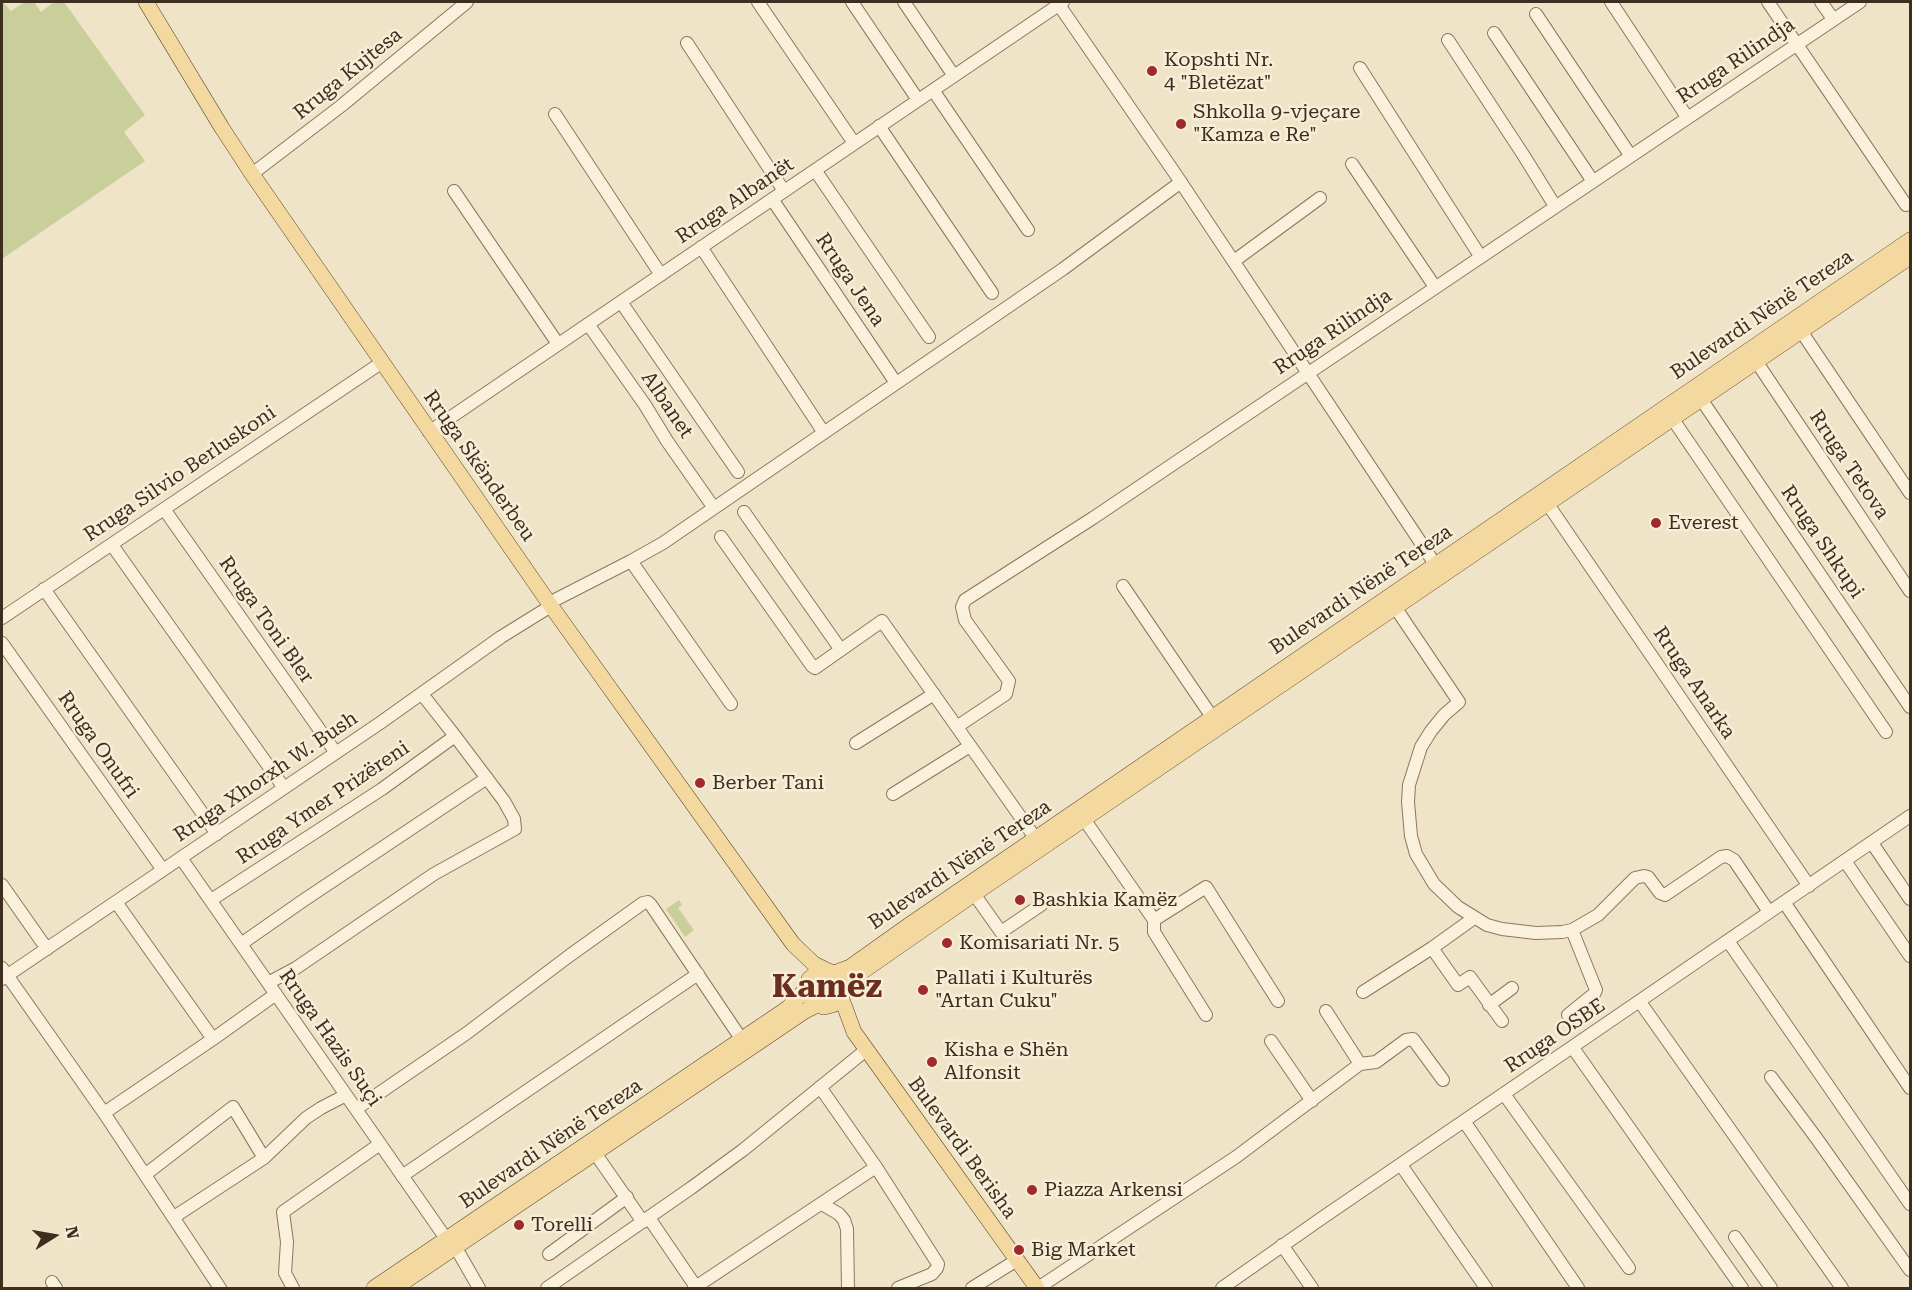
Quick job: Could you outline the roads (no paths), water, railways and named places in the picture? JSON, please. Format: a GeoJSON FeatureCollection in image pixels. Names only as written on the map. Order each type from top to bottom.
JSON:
{"type":"FeatureCollection","features":[{"type":"Feature","properties":{"kind":"main road","name":"Rruga Skënderbeu"},"geometry":{"type":"LineString","coordinates":[[146,2],[252,174],[550,604],[793,944],[814,964],[830,972]]}},
{"type":"Feature","properties":{"kind":"main road","name":"Bulevardi Nënë Tereza"},"geometry":{"type":"LineString","coordinates":[[374,1288],[451,1244],[596,1153],[805,1011],[835,1004],[856,976],[974,894],[1039,843],[1212,717],[1911,240]]}},
{"type":"Feature","properties":{"kind":"main road","name":"Bulevardi Nënë Tereza"},"geometry":{"type":"LineString","coordinates":[[395,1288],[451,1244],[788,1008],[814,974],[850,967],[1039,843],[1084,819],[1911,256]]}},
{"type":"Feature","properties":{"kind":"main road","name":"Rruga Skënderbeu"},"geometry":{"type":"LineString","coordinates":[[793,944],[807,985]]}},
{"type":"Feature","properties":{"kind":"main road"},"geometry":{"type":"LineString","coordinates":[[830,972],[842,981],[842,992]]}},
{"type":"Feature","properties":{"kind":"main road"},"geometry":{"type":"LineString","coordinates":[[807,985],[810,998],[821,1006]]}},
{"type":"Feature","properties":{"kind":"main road","name":"Bulevardi Berisha"},"geometry":{"type":"LineString","coordinates":[[842,992],[854,1032],[1037,1288]]}},
{"type":"Feature","properties":{"kind":"main road","name":"Bulevardi Berisha"},"geometry":{"type":"LineString","coordinates":[[821,1006],[854,1032]]}},
{"type":"Feature","properties":{"kind":"street","name":"Rruga Kujtesa"},"geometry":{"type":"LineString","coordinates":[[252,174],[341,106],[467,2]]}},
{"type":"Feature","properties":{"kind":"street"},"geometry":{"type":"LineString","coordinates":[[758,2],[854,143]]}},
{"type":"Feature","properties":{"kind":"street"},"geometry":{"type":"LineString","coordinates":[[852,2],[918,100]]}},
{"type":"Feature","properties":{"kind":"street"},"geometry":{"type":"LineString","coordinates":[[904,2],[954,76]]}},
{"type":"Feature","properties":{"kind":"street"},"geometry":{"type":"LineString","coordinates":[[1611,2],[1687,117]]}},
{"type":"Feature","properties":{"kind":"street"},"geometry":{"type":"LineString","coordinates":[[1768,2],[1906,205]]}},
{"type":"Feature","properties":{"kind":"street"},"geometry":{"type":"LineString","coordinates":[[1821,2],[1833,19]]}},
{"type":"Feature","properties":{"kind":"street","name":"Rruga Rilindja"},"geometry":{"type":"LineString","coordinates":[[958,726],[1006,694],[1009,681],[965,620],[962,607],[965,600],[1093,518],[1592,180],[1860,2]]}},
{"type":"Feature","properties":{"kind":"street"},"geometry":{"type":"LineString","coordinates":[[1061,3],[1435,564]]}},
{"type":"Feature","properties":{"kind":"street","name":"Rruga Albanët"},"geometry":{"type":"LineString","coordinates":[[429,432],[1061,3]]}},
{"type":"Feature","properties":{"kind":"street"},"geometry":{"type":"LineString","coordinates":[[1536,14],[1630,155]]}},
{"type":"Feature","properties":{"kind":"street"},"geometry":{"type":"LineString","coordinates":[[1494,33],[1592,180]]}},
{"type":"Feature","properties":{"kind":"street"},"geometry":{"type":"LineString","coordinates":[[1448,40],[1555,206]]}},
{"type":"Feature","properties":{"kind":"street"},"geometry":{"type":"LineString","coordinates":[[687,43],[784,191]]}},
{"type":"Feature","properties":{"kind":"street"},"geometry":{"type":"LineString","coordinates":[[1360,68],[1480,256]]}},
{"type":"Feature","properties":{"kind":"street"},"geometry":{"type":"LineString","coordinates":[[933,90],[1028,230]]}},
{"type":"Feature","properties":{"kind":"street"},"geometry":{"type":"LineString","coordinates":[[555,114],[661,275]]}},
{"type":"Feature","properties":{"kind":"street"},"geometry":{"type":"LineString","coordinates":[[879,126],[992,293]]}},
{"type":"Feature","properties":{"kind":"street"},"geometry":{"type":"LineString","coordinates":[[1352,164],[1435,287]]}},
{"type":"Feature","properties":{"kind":"street"},"geometry":{"type":"LineString","coordinates":[[815,170],[928,337]]}},
{"type":"Feature","properties":{"kind":"street","name":"Rruga Xhorxh W. Bush"},"geometry":{"type":"LineString","coordinates":[[3,974],[47,949],[336,753],[550,604],[663,543],[1063,269],[1180,182]]}},
{"type":"Feature","properties":{"kind":"street"},"geometry":{"type":"LineString","coordinates":[[454,191],[558,344]]}},
{"type":"Feature","properties":{"kind":"street"},"geometry":{"type":"LineString","coordinates":[[1234,261],[1320,198]]}},
{"type":"Feature","properties":{"kind":"street","name":"Rruga Jena"},"geometry":{"type":"LineString","coordinates":[[772,199],[896,383]]}},
{"type":"Feature","properties":{"kind":"street"},"geometry":{"type":"LineString","coordinates":[[701,247],[824,432]]}},
{"type":"Feature","properties":{"kind":"street"},"geometry":{"type":"LineString","coordinates":[[621,302],[738,472]]}},
{"type":"Feature","properties":{"kind":"street","name":"Albanet"},"geometry":{"type":"LineString","coordinates":[[588,324],[714,508]]}},
{"type":"Feature","properties":{"kind":"street"},"geometry":{"type":"LineString","coordinates":[[1800,331],[1911,493]]}},
{"type":"Feature","properties":{"kind":"street","name":"Rruga Tetova"},"geometry":{"type":"LineString","coordinates":[[1756,361],[1911,591]]}},
{"type":"Feature","properties":{"kind":"street","name":"Rruga Silvio Berluskoni"},"geometry":{"type":"LineString","coordinates":[[2,618],[381,363]]}},
{"type":"Feature","properties":{"kind":"street","name":"Rruga Shkupi"},"geometry":{"type":"LineString","coordinates":[[1701,399],[1911,708]]}},
{"type":"Feature","properties":{"kind":"street"},"geometry":{"type":"LineString","coordinates":[[1672,418],[1886,732]]}},
{"type":"Feature","properties":{"kind":"street","name":"Rruga Anarka"},"geometry":{"type":"LineString","coordinates":[[1547,503],[1809,886]]}},
{"type":"Feature","properties":{"kind":"street","name":"Rruga Toni Bler"},"geometry":{"type":"LineString","coordinates":[[164,509],[336,753]]}},
{"type":"Feature","properties":{"kind":"street"},"geometry":{"type":"LineString","coordinates":[[744,512],[841,650]]}},
{"type":"Feature","properties":{"kind":"street"},"geometry":{"type":"LineString","coordinates":[[721,537],[812,666],[818,667],[882,621],[1039,843]]}},
{"type":"Feature","properties":{"kind":"street"},"geometry":{"type":"LineString","coordinates":[[111,544],[284,788]]}},
{"type":"Feature","properties":{"kind":"street"},"geometry":{"type":"LineString","coordinates":[[630,561],[730,704]]}},
{"type":"Feature","properties":{"kind":"street"},"geometry":{"type":"LineString","coordinates":[[1123,585],[1212,717]]}},
{"type":"Feature","properties":{"kind":"street"},"geometry":{"type":"LineString","coordinates":[[44,589],[217,834]]}},
{"type":"Feature","properties":{"kind":"street"},"geometry":{"type":"LineString","coordinates":[[1395,607],[1459,702],[1437,723],[1421,747],[1409,785],[1408,802],[1411,836],[1416,854],[1434,884],[1458,907],[1487,925],[1536,933],[1572,930],[1598,915],[1635,878],[1648,877],[1660,893],[1665,895],[1727,855],[1734,860],[1769,912]]}},
{"type":"Feature","properties":{"kind":"street","name":"Rruga Onufri"},"geometry":{"type":"LineString","coordinates":[[2,643],[163,870]]}},
{"type":"Feature","properties":{"kind":"street"},"geometry":{"type":"LineString","coordinates":[[268,982],[296,968],[434,874],[515,829],[514,819],[487,778],[422,694]]}},
{"type":"Feature","properties":{"kind":"street"},"geometry":{"type":"LineString","coordinates":[[856,743],[934,694]]}},
{"type":"Feature","properties":{"kind":"street","name":"Rruga Ymer Prizëreni"},"geometry":{"type":"LineString","coordinates":[[211,900],[382,789],[455,736]]}},
{"type":"Feature","properties":{"kind":"street"},"geometry":{"type":"LineString","coordinates":[[892,794],[970,746]]}},
{"type":"Feature","properties":{"kind":"street"},"geometry":{"type":"LineString","coordinates":[[241,944],[487,778]]}},
{"type":"Feature","properties":{"kind":"street","name":"Rruga OSBE"},"geometry":{"type":"LineString","coordinates":[[1230,1286],[1282,1245],[1911,816]]}},
{"type":"Feature","properties":{"kind":"street"},"geometry":{"type":"LineString","coordinates":[[1084,819],[1154,920],[1154,932],[1206,1015]]}},
{"type":"Feature","properties":{"kind":"street"},"geometry":{"type":"LineString","coordinates":[[1872,843],[1911,899]]}},
{"type":"Feature","properties":{"kind":"street","name":"Rruga Hazis Suçi"},"geometry":{"type":"LineString","coordinates":[[181,858],[451,1244],[479,1288]]}},
{"type":"Feature","properties":{"kind":"street"},"geometry":{"type":"LineString","coordinates":[[1845,861],[1911,956]]}},
{"type":"Feature","properties":{"kind":"street"},"geometry":{"type":"LineString","coordinates":[[2,885],[47,949]]}},
{"type":"Feature","properties":{"kind":"street"},"geometry":{"type":"LineString","coordinates":[[1154,920],[1206,887],[1278,1001]]}},
{"type":"Feature","properties":{"kind":"street"},"geometry":{"type":"LineString","coordinates":[[974,894],[1001,932],[1041,905]]}},
{"type":"Feature","properties":{"kind":"street"},"geometry":{"type":"LineString","coordinates":[[116,902],[213,1039]]}},
{"type":"Feature","properties":{"kind":"street"},"geometry":{"type":"LineString","coordinates":[[356,1109],[467,1033],[643,903],[648,902],[742,1040]]}},
{"type":"Feature","properties":{"kind":"street"},"geometry":{"type":"LineString","coordinates":[[1784,902],[1911,1088]]}},
{"type":"Feature","properties":{"kind":"street"},"geometry":{"type":"LineString","coordinates":[[1363,992],[1474,918]]}},
{"type":"Feature","properties":{"kind":"street"},"geometry":{"type":"LineString","coordinates":[[1568,1015],[1596,990],[1572,930]]}},
{"type":"Feature","properties":{"kind":"street"},"geometry":{"type":"LineString","coordinates":[[1728,941],[1911,1204]]}},
{"type":"Feature","properties":{"kind":"street"},"geometry":{"type":"LineString","coordinates":[[1432,948],[1458,985],[1470,977],[1502,1021]]}},
{"type":"Feature","properties":{"kind":"street"},"geometry":{"type":"LineString","coordinates":[[3,974],[104,1113],[220,1288]]}},
{"type":"Feature","properties":{"kind":"street"},"geometry":{"type":"LineString","coordinates":[[402,1176],[698,974]]}},
{"type":"Feature","properties":{"kind":"street"},"geometry":{"type":"LineString","coordinates":[[1489,1005],[1512,988]]}},
{"type":"Feature","properties":{"kind":"street"},"geometry":{"type":"LineString","coordinates":[[104,1113],[276,994]]}},
{"type":"Feature","properties":{"kind":"street"},"geometry":{"type":"LineString","coordinates":[[1640,1002],[1842,1288]]}},
{"type":"Feature","properties":{"kind":"street"},"geometry":{"type":"LineString","coordinates":[[1326,1011],[1360,1064]]}},
{"type":"Feature","properties":{"kind":"street"},"geometry":{"type":"LineString","coordinates":[[1037,1288],[1236,1157],[1360,1064],[1376,1062],[1406,1040],[1413,1039],[1443,1080]]}},
{"type":"Feature","properties":{"kind":"street"},"geometry":{"type":"LineString","coordinates":[[1271,1041],[1312,1101]]}},
{"type":"Feature","properties":{"kind":"street"},"geometry":{"type":"LineString","coordinates":[[1573,1048],[1742,1288]]}},
{"type":"Feature","properties":{"kind":"street"},"geometry":{"type":"LineString","coordinates":[[547,1288],[743,1150],[866,1050]]}},
{"type":"Feature","properties":{"kind":"street"},"geometry":{"type":"LineString","coordinates":[[1771,1077],[1911,1270]]}},
{"type":"Feature","properties":{"kind":"street"},"geometry":{"type":"LineString","coordinates":[[820,1087],[876,1167],[938,1264],[932,1274],[898,1288]]}},
{"type":"Feature","properties":{"kind":"street"},"geometry":{"type":"LineString","coordinates":[[1504,1094],[1629,1268]]}},
{"type":"Feature","properties":{"kind":"street"},"geometry":{"type":"LineString","coordinates":[[174,1217],[264,1158],[306,1118],[346,1095]]}},
{"type":"Feature","properties":{"kind":"street"},"geometry":{"type":"LineString","coordinates":[[146,1174],[233,1107],[264,1158]]}},
{"type":"Feature","properties":{"kind":"street"},"geometry":{"type":"LineString","coordinates":[[1464,1121],[1578,1288]]}},
{"type":"Feature","properties":{"kind":"street"},"geometry":{"type":"LineString","coordinates":[[293,1288],[285,1273],[287,1242],[283,1212],[380,1144]]}},
{"type":"Feature","properties":{"kind":"street"},"geometry":{"type":"LineString","coordinates":[[596,1153],[695,1288],[876,1167]]}},
{"type":"Feature","properties":{"kind":"street"},"geometry":{"type":"LineString","coordinates":[[1401,1165],[1486,1288]]}},
{"type":"Feature","properties":{"kind":"street"},"geometry":{"type":"LineString","coordinates":[[549,1254],[627,1197]]}},
{"type":"Feature","properties":{"kind":"street"},"geometry":{"type":"LineString","coordinates":[[822,1204],[839,1214],[847,1229],[847,1288]]}},
{"type":"Feature","properties":{"kind":"street"},"geometry":{"type":"LineString","coordinates":[[1735,1237],[1771,1288]]}},
{"type":"Feature","properties":{"kind":"street"},"geometry":{"type":"LineString","coordinates":[[1282,1245],[1312,1288]]}},
{"type":"Feature","properties":{"kind":"street"},"geometry":{"type":"LineString","coordinates":[[972,1288],[1017,1260]]}},
{"type":"Feature","properties":{"kind":"place","name":"Kopshti Nr. 4 \"Bletëzat\""},"geometry":{"type":"Point","coordinates":[1152,71]}},
{"type":"Feature","properties":{"kind":"place","name":"Shkolla 9-vjeçare \"Kamza e Re\""},"geometry":{"type":"Point","coordinates":[1181,124]}},
{"type":"Feature","properties":{"kind":"place","name":"Everest"},"geometry":{"type":"Point","coordinates":[1656,523]}},
{"type":"Feature","properties":{"kind":"place","name":"Berber Tani"},"geometry":{"type":"Point","coordinates":[700,783]}},
{"type":"Feature","properties":{"kind":"place","name":"Bashkia Kamëz"},"geometry":{"type":"Point","coordinates":[1020,900]}},
{"type":"Feature","properties":{"kind":"place","name":"Komisariati Nr. 5"},"geometry":{"type":"Point","coordinates":[947,943]}},
{"type":"Feature","properties":{"kind":"place","name":"Pallati i Kulturës \"Artan Cuku\""},"geometry":{"type":"Point","coordinates":[923,990]}},
{"type":"Feature","properties":{"kind":"place","name":"Kisha e Shën Alfonsit"},"geometry":{"type":"Point","coordinates":[932,1062]}},
{"type":"Feature","properties":{"kind":"place","name":"Piazza Arkensi"},"geometry":{"type":"Point","coordinates":[1032,1190]}},
{"type":"Feature","properties":{"kind":"place","name":"Torelli"},"geometry":{"type":"Point","coordinates":[519,1225]}},
{"type":"Feature","properties":{"kind":"place","name":"Big Market"},"geometry":{"type":"Point","coordinates":[1019,1250]}},
{"type":"Feature","properties":{"kind":"district","name":"Kamëz"},"geometry":{"type":"Point","coordinates":[827,988]}}]}
